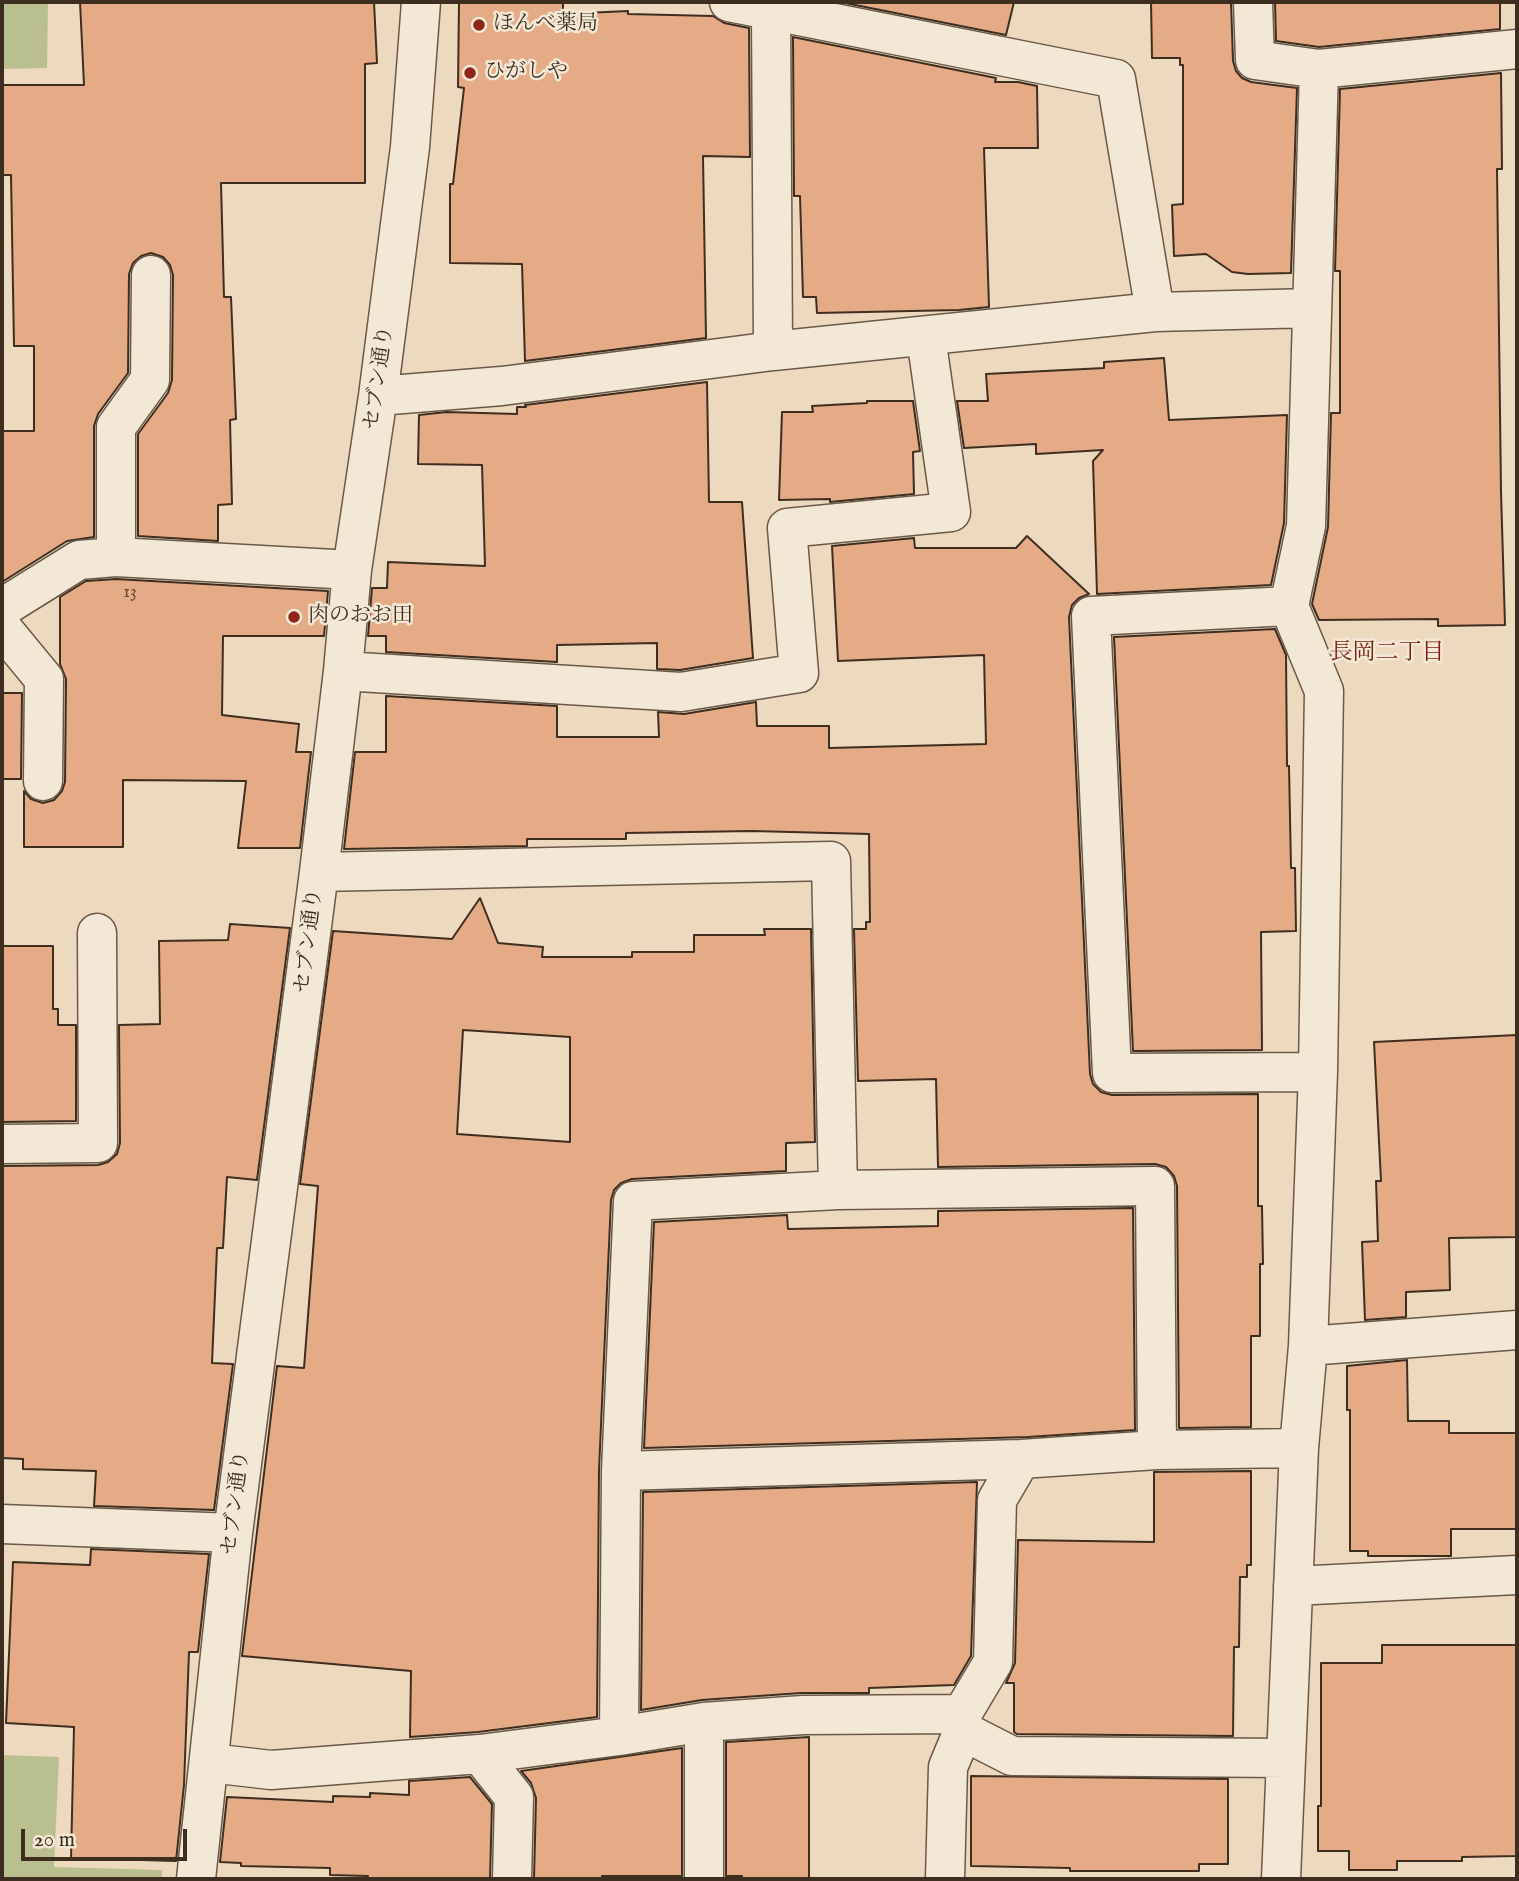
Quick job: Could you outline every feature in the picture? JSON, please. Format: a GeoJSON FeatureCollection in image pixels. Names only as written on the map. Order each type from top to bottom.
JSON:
{"type":"FeatureCollection","features":[{"type":"Feature","properties":{"kind":"street","name":"セブン通り"},"geometry":{"type":"LineString","coordinates":[[196,1879],[233,1534],[319,872],[352,570],[378,396],[410,146],[421,2]]}},
{"type":"Feature","properties":{"kind":"street"},"geometry":{"type":"LineString","coordinates":[[729,2],[1116,79],[1155,312]]}},
{"type":"Feature","properties":{"kind":"street"},"geometry":{"type":"LineString","coordinates":[[1253,2],[1255,60],[1319,69],[1517,49]]}},
{"type":"Feature","properties":{"kind":"street"},"geometry":{"type":"LineString","coordinates":[[771,10],[773,351]]}},
{"type":"Feature","properties":{"kind":"street"},"geometry":{"type":"LineString","coordinates":[[1281,1879],[1299,1448],[1308,1346],[1318,1072],[1324,691],[1289,606],[1306,526],[1319,69]]}},
{"type":"Feature","properties":{"kind":"street"},"geometry":{"type":"LineString","coordinates":[[116,557],[116,427],[150,380],[151,275]]}},
{"type":"Feature","properties":{"kind":"street"},"geometry":{"type":"LineString","coordinates":[[378,396],[502,386],[773,351],[1155,312],[1312,308]]}},
{"type":"Feature","properties":{"kind":"street"},"geometry":{"type":"LineString","coordinates":[[343,671],[681,692],[800,673],[787,528],[951,512],[926,337]]}},
{"type":"Feature","properties":{"kind":"street"},"geometry":{"type":"LineString","coordinates":[[2,608],[79,560],[116,557],[352,570]]}},
{"type":"Feature","properties":{"kind":"street"},"geometry":{"type":"LineString","coordinates":[[1289,606],[1091,616],[1112,1073],[1318,1072]]}},
{"type":"Feature","properties":{"kind":"street"},"geometry":{"type":"LineString","coordinates":[[2,628],[44,680],[43,781]]}},
{"type":"Feature","properties":{"kind":"street"},"geometry":{"type":"LineString","coordinates":[[319,872],[831,861],[838,1190]]}},
{"type":"Feature","properties":{"kind":"street"},"geometry":{"type":"LineString","coordinates":[[2,1143],[99,1143],[97,933]]}},
{"type":"Feature","properties":{"kind":"street"},"geometry":{"type":"LineString","coordinates":[[619,1736],[621,1471],[633,1201],[838,1190],[1155,1186],[1157,1450]]}},
{"type":"Feature","properties":{"kind":"street"},"geometry":{"type":"LineString","coordinates":[[1308,1346],[1517,1330]]}},
{"type":"Feature","properties":{"kind":"street"},"geometry":{"type":"LineString","coordinates":[[621,1471],[1021,1460],[1157,1450],[1299,1448]]}},
{"type":"Feature","properties":{"kind":"street"},"geometry":{"type":"LineString","coordinates":[[945,1879],[948,1767],[963,1723],[993,1662],[997,1500],[1021,1460]]}},
{"type":"Feature","properties":{"kind":"street"},"geometry":{"type":"LineString","coordinates":[[2,1524],[233,1534]]}},
{"type":"Feature","properties":{"kind":"street"},"geometry":{"type":"LineString","coordinates":[[1293,1586],[1517,1575]]}},
{"type":"Feature","properties":{"kind":"street"},"geometry":{"type":"LineString","coordinates":[[210,1763],[271,1770],[480,1754],[704,1722],[803,1715],[963,1723],[1012,1756],[1286,1758]]}},
{"type":"Feature","properties":{"kind":"street"},"geometry":{"type":"LineString","coordinates":[[704,1722],[704,1879]]}},
{"type":"Feature","properties":{"kind":"street"},"geometry":{"type":"LineString","coordinates":[[480,1754],[514,1797],[512,1879]]}},
{"type":"Feature","properties":{"kind":"green space"},"geometry":{"type":"Polygon","coordinates":[[[2,2],[48,2],[47,68],[2,69],[2,2]]]}},
{"type":"Feature","properties":{"kind":"green space"},"geometry":{"type":"Polygon","coordinates":[[[2,1755],[59,1757],[54,1867],[162,1870],[162,1879],[2,1879],[2,1755]]]}},
{"type":"Feature","properties":{"kind":"building"},"geometry":{"type":"Polygon","coordinates":[[[80,2],[374,2],[377,63],[365,64],[365,183],[221,183],[224,297],[231,297],[236,419],[230,420],[232,504],[218,505],[218,541],[138,536],[138,434],[168,393],[172,380],[173,275],[170,265],[163,257],[151,253],[141,256],[133,263],[129,274],[128,373],[98,414],[94,426],[94,537],[67,541],[2,582],[2,431],[34,431],[34,346],[14,346],[11,175],[2,175],[2,85],[84,85],[80,2]]]}},
{"type":"Feature","properties":{"kind":"building"},"geometry":{"type":"Polygon","coordinates":[[[459,2],[563,2],[563,14],[628,11],[628,14],[713,16],[724,23],[749,28],[750,157],[703,156],[706,338],[525,361],[522,264],[450,263],[450,184],[453,184],[464,88],[458,87],[459,2]]]}},
{"type":"Feature","properties":{"kind":"building"},"geometry":{"type":"Polygon","coordinates":[[[840,2],[1014,2],[1006,35],[840,2]]]}},
{"type":"Feature","properties":{"kind":"building"},"geometry":{"type":"Polygon","coordinates":[[[1151,2],[1231,2],[1233,61],[1236,71],[1251,82],[1297,88],[1291,273],[1232,272],[1206,254],[1174,256],[1172,205],[1183,204],[1183,65],[1180,65],[1180,58],[1152,58],[1151,2]]]}},
{"type":"Feature","properties":{"kind":"building"},"geometry":{"type":"Polygon","coordinates":[[[1275,2],[1500,2],[1500,29],[1319,47],[1276,41],[1275,2]]]}},
{"type":"Feature","properties":{"kind":"building"},"geometry":{"type":"Polygon","coordinates":[[[793,37],[996,78],[995,82],[1018,82],[1037,86],[1038,148],[984,148],[989,307],[817,313],[816,297],[803,297],[800,196],[794,196],[793,37]]]}},
{"type":"Feature","properties":{"kind":"building"},"geometry":{"type":"Polygon","coordinates":[[[1501,73],[1502,169],[1497,169],[1505,625],[1438,626],[1438,619],[1319,620],[1312,604],[1328,527],[1331,413],[1340,413],[1340,271],[1335,271],[1340,89],[1501,73]]]}},
{"type":"Feature","properties":{"kind":"building"},"geometry":{"type":"Polygon","coordinates":[[[1164,358],[1169,420],[1287,415],[1284,523],[1271,585],[1097,594],[1093,461],[1103,450],[1036,454],[1036,444],[964,448],[957,401],[988,401],[986,374],[1104,368],[1104,362],[1164,358]]]}},
{"type":"Feature","properties":{"kind":"building"},"geometry":{"type":"Polygon","coordinates":[[[707,382],[709,502],[742,502],[753,658],[680,670],[657,669],[657,643],[557,645],[557,662],[386,652],[386,636],[368,636],[372,588],[387,588],[388,562],[485,566],[482,465],[418,464],[419,415],[446,412],[517,414],[517,407],[526,407],[525,405],[707,382]]]}},
{"type":"Feature","properties":{"kind":"building"},"geometry":{"type":"Polygon","coordinates":[[[867,401],[913,401],[920,451],[913,452],[914,494],[830,502],[830,499],[779,500],[782,412],[813,412],[812,406],[867,401]]]}},
{"type":"Feature","properties":{"kind":"building"},"geometry":{"type":"Polygon","coordinates":[[[1027,536],[1089,594],[1072,605],[1069,617],[1090,1074],[1093,1084],[1101,1092],[1112,1095],[1258,1094],[1258,1206],[1262,1206],[1263,1264],[1260,1264],[1260,1336],[1251,1336],[1251,1427],[1179,1428],[1177,1186],[1174,1176],[1166,1167],[1155,1164],[938,1167],[936,1079],[858,1081],[854,929],[866,929],[866,922],[870,922],[869,834],[752,831],[626,833],[626,839],[527,839],[527,846],[344,849],[355,752],[386,752],[386,696],[557,706],[557,737],[659,737],[658,712],[684,714],[756,702],[757,726],[829,726],[829,748],[986,744],[984,655],[838,661],[832,546],[914,538],[915,548],[1016,548],[1027,536]]]}},
{"type":"Feature","properties":{"kind":"building"},"geometry":{"type":"Polygon","coordinates":[[[116,579],[328,591],[324,636],[223,636],[222,715],[299,724],[296,752],[311,752],[300,848],[238,848],[246,781],[123,780],[123,847],[24,847],[24,791],[31,799],[43,803],[54,800],[62,791],[65,782],[66,679],[60,664],[60,597],[86,581],[116,579]]]}},
{"type":"Feature","properties":{"kind":"building"},"geometry":{"type":"Polygon","coordinates":[[[1275,629],[1286,655],[1287,766],[1291,868],[1295,868],[1296,931],[1261,932],[1262,1050],[1133,1051],[1114,637],[1275,629]]]}},
{"type":"Feature","properties":{"kind":"building"},"geometry":{"type":"Polygon","coordinates":[[[2,693],[22,693],[21,779],[2,779],[2,693]]]}},
{"type":"Feature","properties":{"kind":"building"},"geometry":{"type":"Polygon","coordinates":[[[480,898],[498,943],[543,947],[542,957],[632,957],[632,952],[694,952],[694,935],[765,935],[764,929],[811,929],[815,1142],[786,1143],[786,1171],[632,1179],[621,1183],[614,1190],[611,1200],[599,1470],[597,1717],[478,1732],[410,1737],[411,1671],[242,1656],[277,1366],[304,1368],[318,1186],[300,1184],[333,931],[452,939],[480,898]],[[463,1030],[457,1134],[570,1142],[570,1037],[463,1030]]]}},
{"type":"Feature","properties":{"kind":"building"},"geometry":{"type":"Polygon","coordinates":[[[230,924],[290,928],[257,1180],[227,1177],[223,1248],[217,1248],[212,1363],[233,1364],[214,1510],[94,1506],[96,1471],[23,1469],[23,1459],[2,1458],[2,1166],[98,1165],[108,1162],[117,1154],[120,1143],[119,1025],[160,1024],[159,941],[228,940],[230,924]]]}},
{"type":"Feature","properties":{"kind":"building"},"geometry":{"type":"Polygon","coordinates":[[[2,946],[53,946],[53,1009],[58,1009],[58,1025],[76,1025],[76,1121],[2,1122],[2,946]]]}},
{"type":"Feature","properties":{"kind":"building"},"geometry":{"type":"Polygon","coordinates":[[[1517,1035],[1517,1237],[1449,1238],[1450,1290],[1406,1292],[1406,1317],[1365,1320],[1362,1242],[1378,1241],[1376,1181],[1381,1181],[1374,1042],[1517,1035]]]}},
{"type":"Feature","properties":{"kind":"building"},"geometry":{"type":"Polygon","coordinates":[[[1133,1208],[1135,1430],[1028,1437],[644,1448],[654,1222],[787,1215],[788,1229],[938,1226],[938,1211],[1133,1208]]]}},
{"type":"Feature","properties":{"kind":"building"},"geometry":{"type":"Polygon","coordinates":[[[1407,1360],[1408,1421],[1449,1421],[1449,1433],[1517,1433],[1517,1529],[1451,1529],[1451,1556],[1368,1556],[1368,1551],[1350,1551],[1350,1410],[1347,1410],[1347,1366],[1407,1360]]]}},
{"type":"Feature","properties":{"kind":"building"},"geometry":{"type":"Polygon","coordinates":[[[1251,1471],[1251,1565],[1247,1565],[1247,1577],[1240,1577],[1239,1647],[1234,1647],[1233,1736],[1014,1732],[1014,1683],[1006,1683],[1015,1663],[1018,1540],[1154,1542],[1154,1472],[1251,1471]]]}},
{"type":"Feature","properties":{"kind":"building"},"geometry":{"type":"Polygon","coordinates":[[[977,1482],[971,1656],[954,1685],[869,1688],[869,1693],[801,1693],[702,1700],[641,1710],[643,1492],[977,1482]]]}},
{"type":"Feature","properties":{"kind":"building"},"geometry":{"type":"Polygon","coordinates":[[[91,1549],[209,1554],[198,1652],[189,1652],[184,1785],[176,1861],[71,1858],[74,1727],[6,1723],[13,1562],[90,1565],[91,1549]]]}},
{"type":"Feature","properties":{"kind":"building"},"geometry":{"type":"Polygon","coordinates":[[[1382,1645],[1517,1645],[1517,1856],[1462,1857],[1462,1861],[1397,1861],[1397,1870],[1349,1870],[1349,1851],[1318,1851],[1318,1806],[1321,1806],[1321,1663],[1382,1663],[1382,1645]]]}},
{"type":"Feature","properties":{"kind":"building"},"geometry":{"type":"Polygon","coordinates":[[[809,1737],[809,1879],[742,1879],[742,1876],[726,1876],[726,1742],[809,1737]]]}},
{"type":"Feature","properties":{"kind":"building"},"geometry":{"type":"Polygon","coordinates":[[[682,1748],[682,1876],[534,1879],[536,1798],[531,1783],[521,1771],[682,1748]]]}},
{"type":"Feature","properties":{"kind":"building"},"geometry":{"type":"Polygon","coordinates":[[[971,1776],[1228,1779],[1228,1864],[1199,1864],[1199,1871],[1070,1871],[1070,1868],[971,1866],[971,1776]]]}},
{"type":"Feature","properties":{"kind":"building"},"geometry":{"type":"Polygon","coordinates":[[[470,1777],[492,1804],[490,1879],[367,1879],[368,1876],[330,1875],[330,1868],[241,1866],[241,1863],[220,1862],[227,1797],[333,1802],[333,1796],[370,1797],[370,1793],[409,1795],[409,1781],[470,1777]]]}},
{"type":"Feature","properties":{"kind":"place","name":"ほんべ薬局"},"geometry":{"type":"Point","coordinates":[479,25]}},
{"type":"Feature","properties":{"kind":"place","name":"ひがしや"},"geometry":{"type":"Point","coordinates":[470,73]}},
{"type":"Feature","properties":{"kind":"place","name":"肉のおお田"},"geometry":{"type":"Point","coordinates":[294,617]}},
{"type":"Feature","properties":{"kind":"district","name":"長岡二丁目"},"geometry":{"type":"Point","coordinates":[1387,654]}}]}
